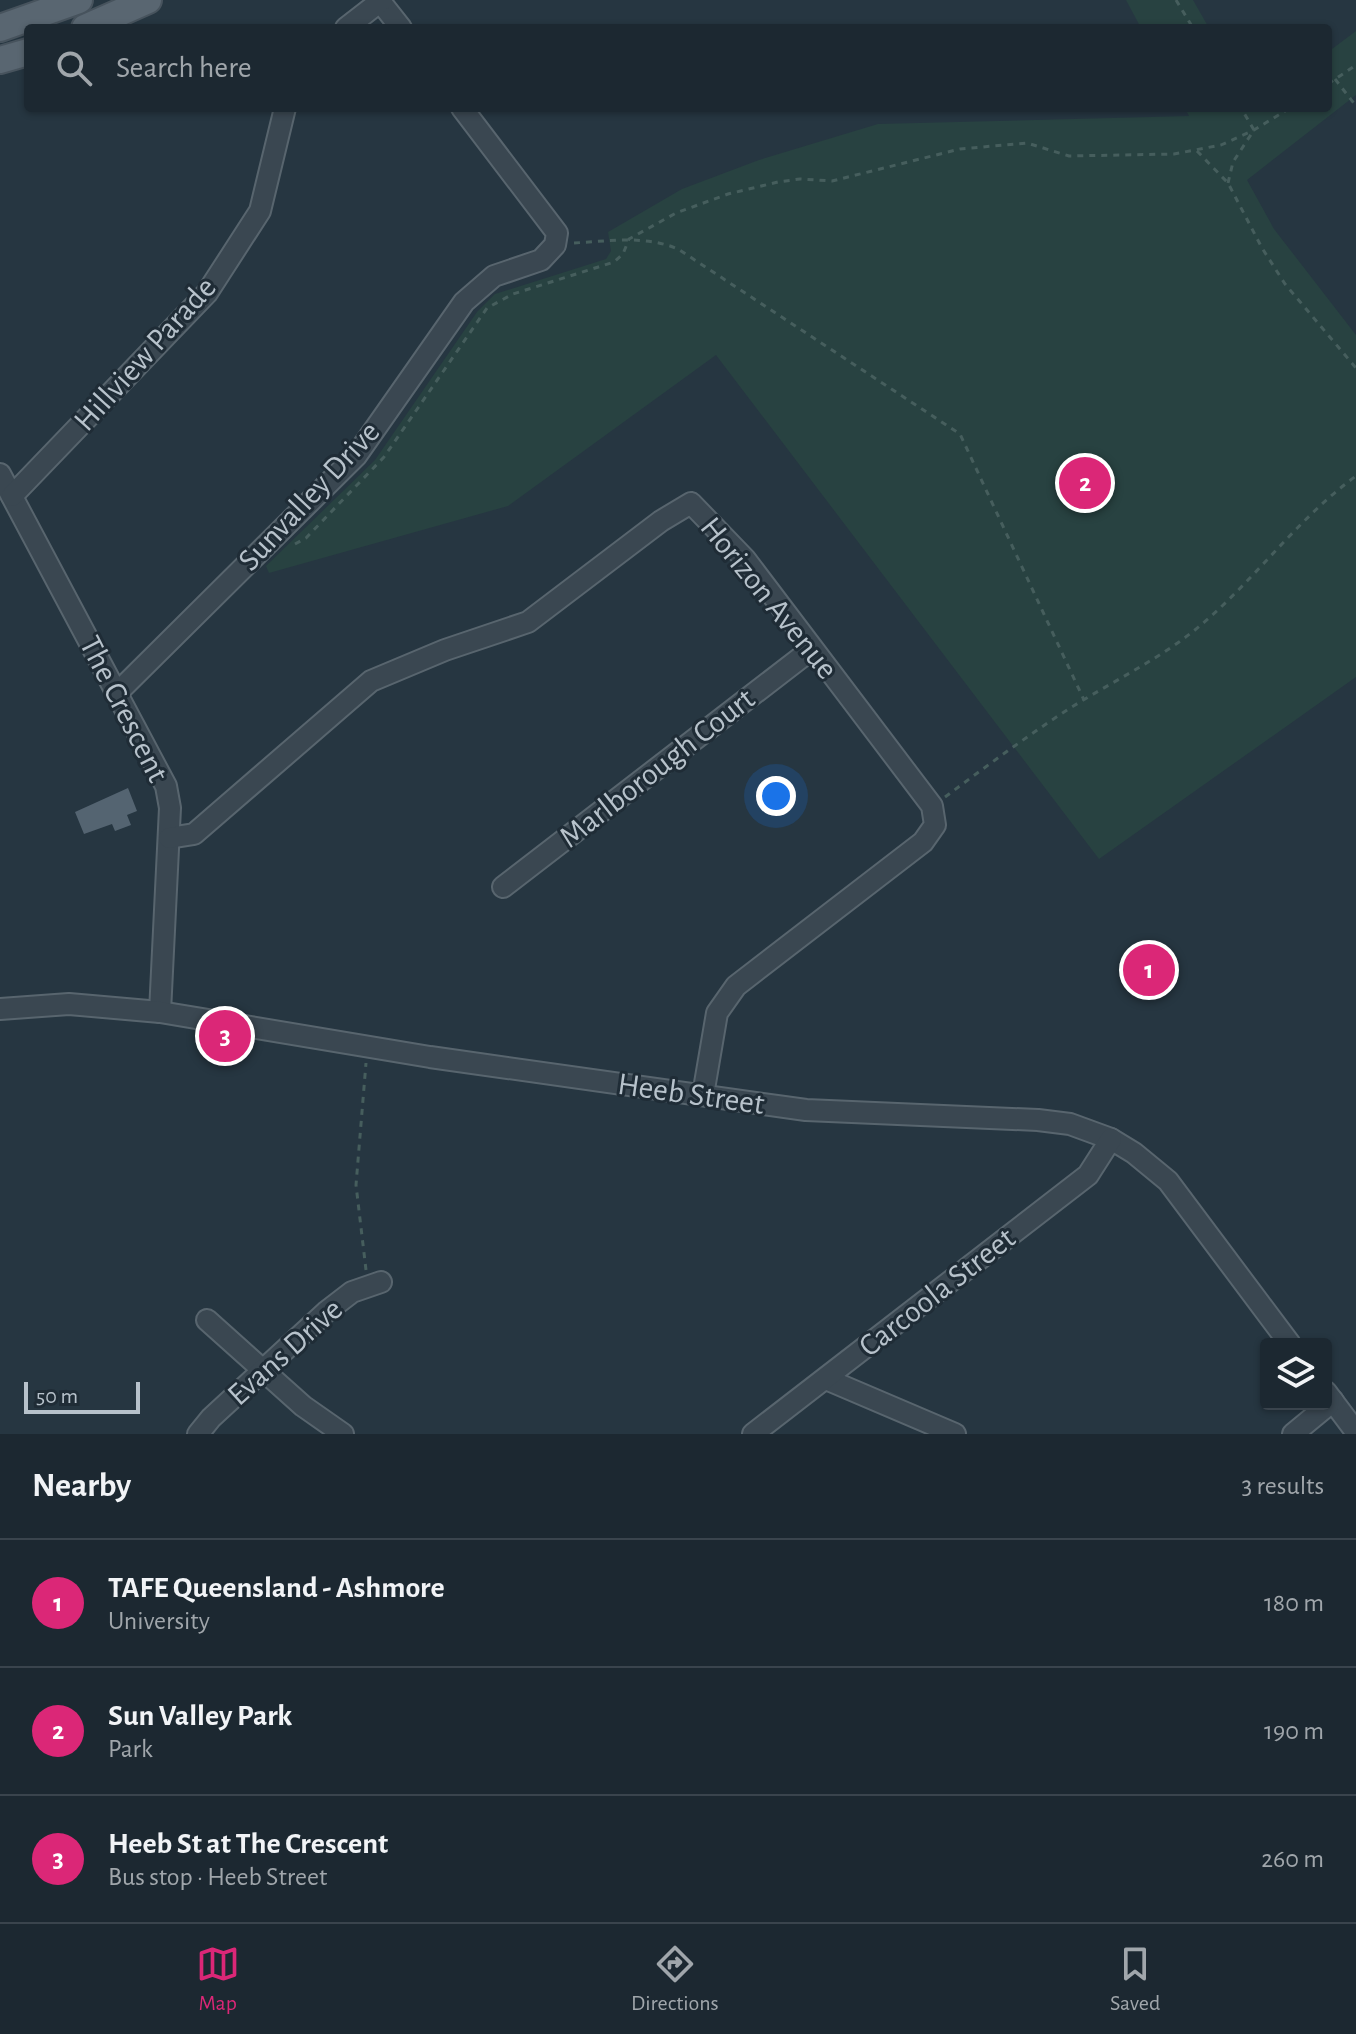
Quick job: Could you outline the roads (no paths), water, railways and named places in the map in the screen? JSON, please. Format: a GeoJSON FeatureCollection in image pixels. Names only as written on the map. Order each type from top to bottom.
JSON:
{"type":"FeatureCollection","features":[{"type":"Feature","properties":{"kind":"main road"},"geometry":{"type":"LineString","coordinates":[[0,28],[79,0]]}},
{"type":"Feature","properties":{"kind":"main road"},"geometry":{"type":"LineString","coordinates":[[94,24],[148,0]]}},
{"type":"Feature","properties":{"kind":"main road"},"geometry":{"type":"LineString","coordinates":[[0,60],[24,53]]}},
{"type":"Feature","properties":{"kind":"street"},"geometry":{"type":"LineString","coordinates":[[351,24],[381,0],[398,24]]}},
{"type":"Feature","properties":{"kind":"street","name":"Hillview Parade"},"geometry":{"type":"LineString","coordinates":[[12,496],[207,293],[260,211],[284,112]]}},
{"type":"Feature","properties":{"kind":"street","name":"Sunvalley Drive"},"geometry":{"type":"LineString","coordinates":[[118,692],[356,456],[464,302],[494,276],[541,260],[556,239],[465,112]]}},
{"type":"Feature","properties":{"kind":"street","name":"The Crescent"},"geometry":{"type":"LineString","coordinates":[[0,474],[166,786],[170,808],[160,1012]]}},
{"type":"Feature","properties":{"kind":"street","name":"Horizon Avenue"},"geometry":{"type":"LineString","coordinates":[[169,838],[194,834],[371,681],[445,650],[528,622],[661,521],[691,503],[745,559],[932,806],[935,825],[923,842],[736,986],[717,1013],[703,1095]]}},
{"type":"Feature","properties":{"kind":"street","name":"Marlborough Court"},"geometry":{"type":"LineString","coordinates":[[503,887],[812,649]]}},
{"type":"Feature","properties":{"kind":"street","name":"Heeb Street"},"geometry":{"type":"LineString","coordinates":[[0,1009],[69,1004],[160,1012],[367,1046],[806,1110],[1070,1124],[1111,1139],[1168,1181],[1286,1338]]}},
{"type":"Feature","properties":{"kind":"street","name":"Carcoola Street"},"geometry":{"type":"LineString","coordinates":[[753,1434],[1088,1175],[1111,1139]]}},
{"type":"Feature","properties":{"kind":"street","name":"Evans Drive"},"geometry":{"type":"LineString","coordinates":[[198,1434],[211,1418],[326,1312],[352,1292],[381,1282]]}},
{"type":"Feature","properties":{"kind":"street"},"geometry":{"type":"LineString","coordinates":[[207,1320],[262,1372],[343,1434]]}},
{"type":"Feature","properties":{"kind":"street"},"geometry":{"type":"LineString","coordinates":[[826,1379],[955,1434]]}},
{"type":"Feature","properties":{"kind":"street"},"geometry":{"type":"LineString","coordinates":[[1332,1401],[1356,1432]]}},
{"type":"Feature","properties":{"kind":"street"},"geometry":{"type":"LineString","coordinates":[[1293,1434],[1316,1410]]}},
{"type":"Feature","properties":{"kind":"place","name":"Sun Valley Park"},"geometry":{"type":"Point","coordinates":[1085,483]}},
{"type":"Feature","properties":{"kind":"place","name":"TAFE Queensland - Ashmore"},"geometry":{"type":"Point","coordinates":[1149,970]}},
{"type":"Feature","properties":{"kind":"place","name":"Heeb St at The Crescent"},"geometry":{"type":"Point","coordinates":[225,1036]}}]}
